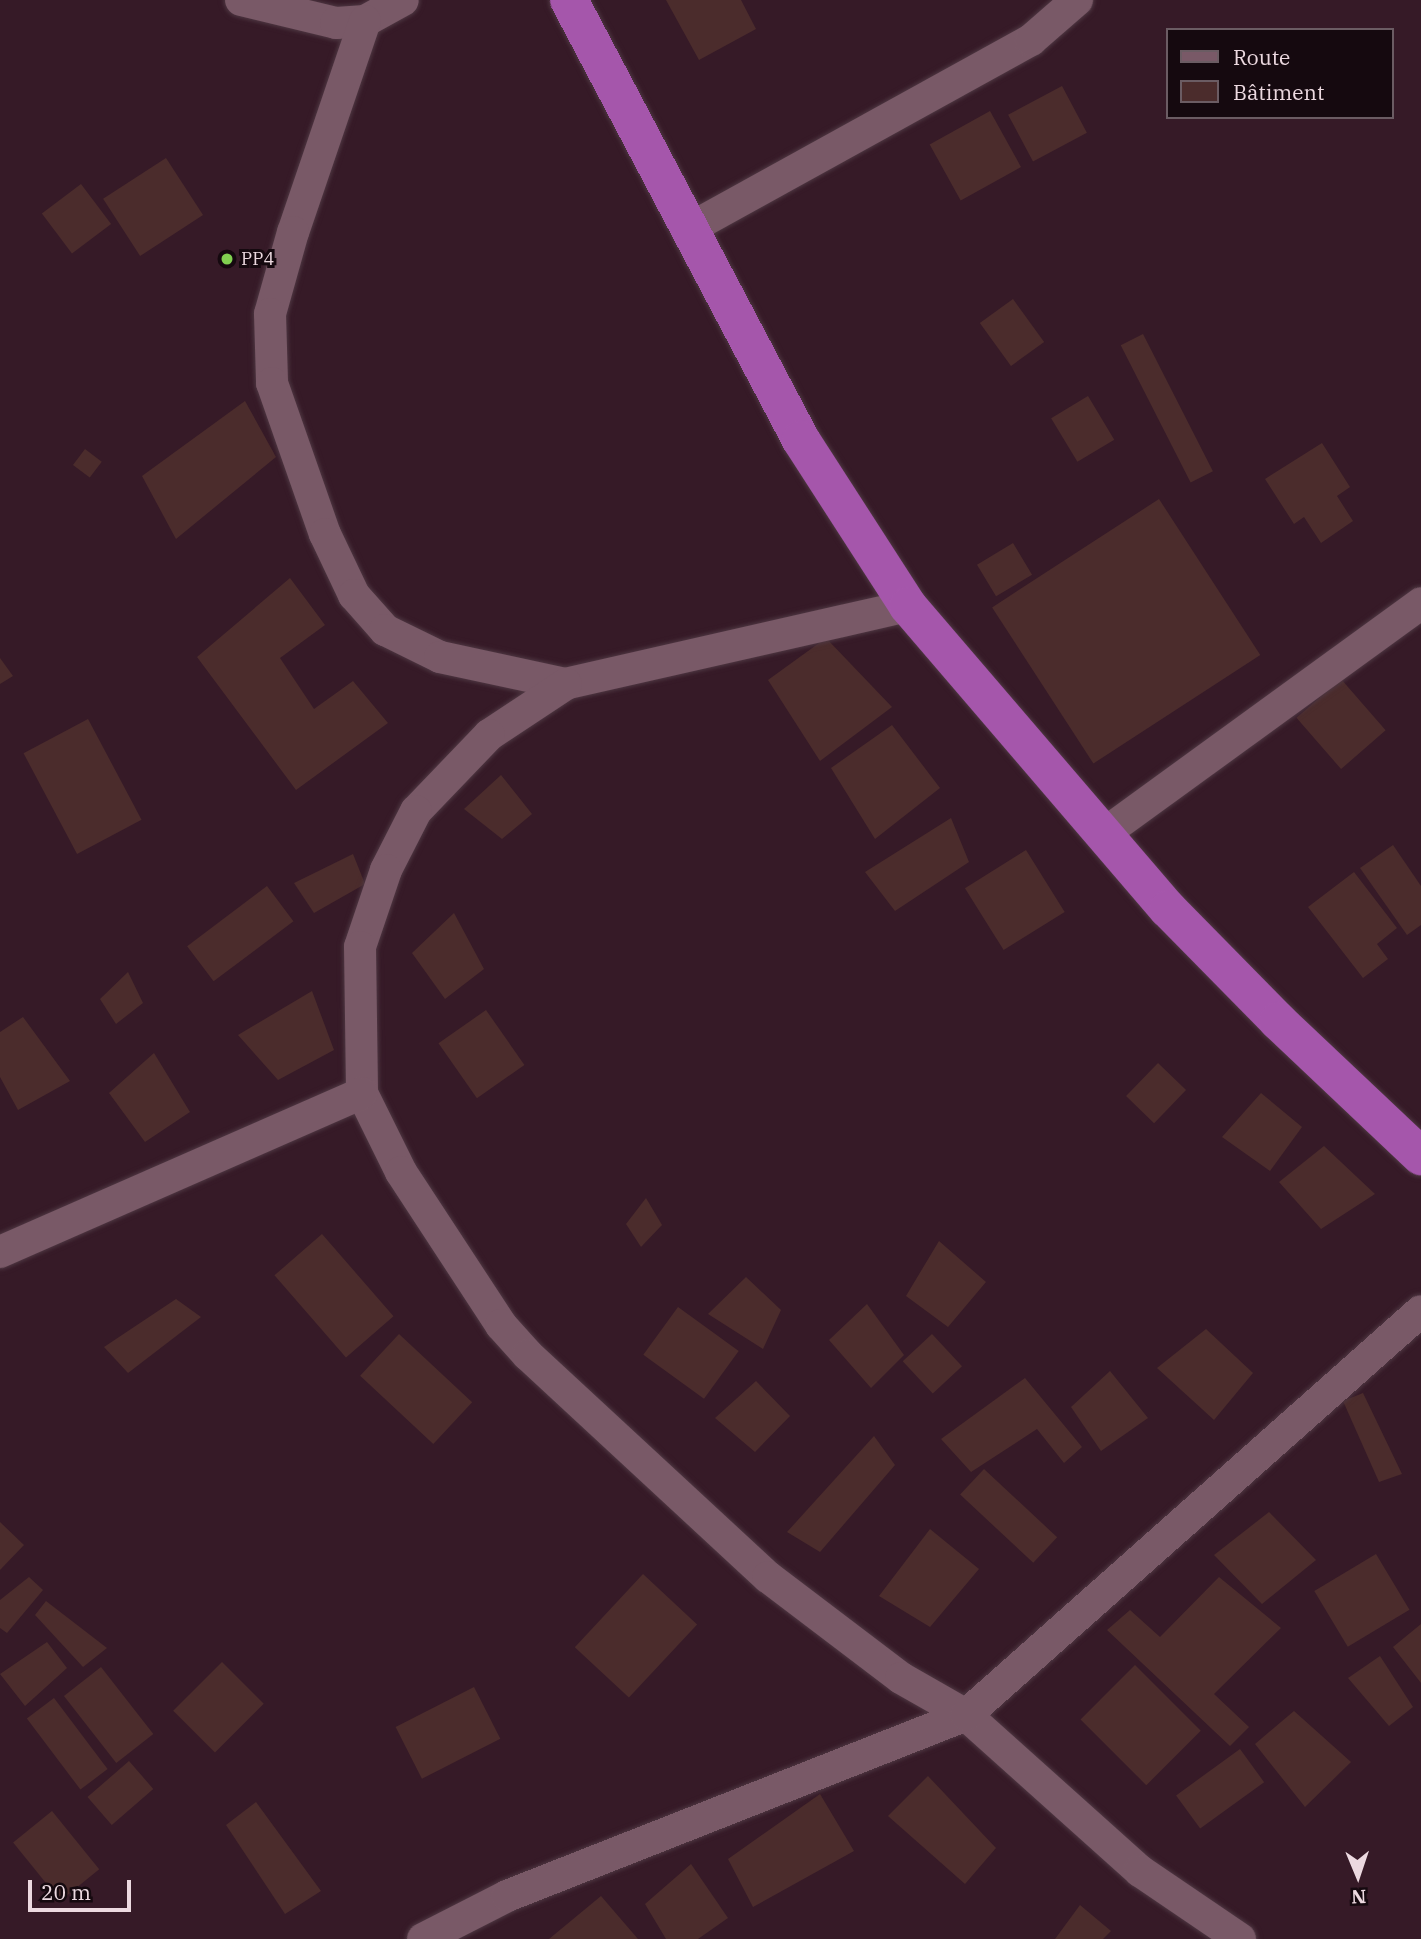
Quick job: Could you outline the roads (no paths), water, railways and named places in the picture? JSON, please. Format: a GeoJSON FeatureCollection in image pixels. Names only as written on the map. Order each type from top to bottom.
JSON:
{"type":"FeatureCollection","features":[{"type":"Feature","properties":{"kind":"highway"},"geometry":{"type":"LineString","coordinates":[[569,0],[687,230],[801,440],[908,606],[1168,909],[1232,975],[1421,1156]]}},
{"type":"Feature","properties":{"kind":"street"},"geometry":{"type":"LineString","coordinates":[[242,0],[336,23],[365,21],[403,0]]}},
{"type":"Feature","properties":{"kind":"street"},"geometry":{"type":"LineString","coordinates":[[687,230],[1031,40],[1077,0]]}},
{"type":"Feature","properties":{"kind":"street"},"geometry":{"type":"LineString","coordinates":[[365,21],[293,232],[270,314],[272,383],[325,534],[354,595],[385,630],[440,657],[566,684]]}},
{"type":"Feature","properties":{"kind":"street"},"geometry":{"type":"LineString","coordinates":[[1105,833],[1421,603]]}},
{"type":"Feature","properties":{"kind":"street"},"geometry":{"type":"LineString","coordinates":[[908,606],[566,684],[517,712],[452,770],[416,811],[386,870],[360,947],[362,1093],[401,1172],[501,1325],[527,1355],[768,1577],[901,1678],[966,1715],[1140,1871],[1240,1939]]}},
{"type":"Feature","properties":{"kind":"street"},"geometry":{"type":"LineString","coordinates":[[0,1252],[362,1093]]}},
{"type":"Feature","properties":{"kind":"street"},"geometry":{"type":"LineString","coordinates":[[423,1939],[507,1896],[966,1715],[1421,1311]]}},
{"type":"Feature","properties":{"kind":"place","name":"PP4"},"geometry":{"type":"Point","coordinates":[227,259]}}]}
